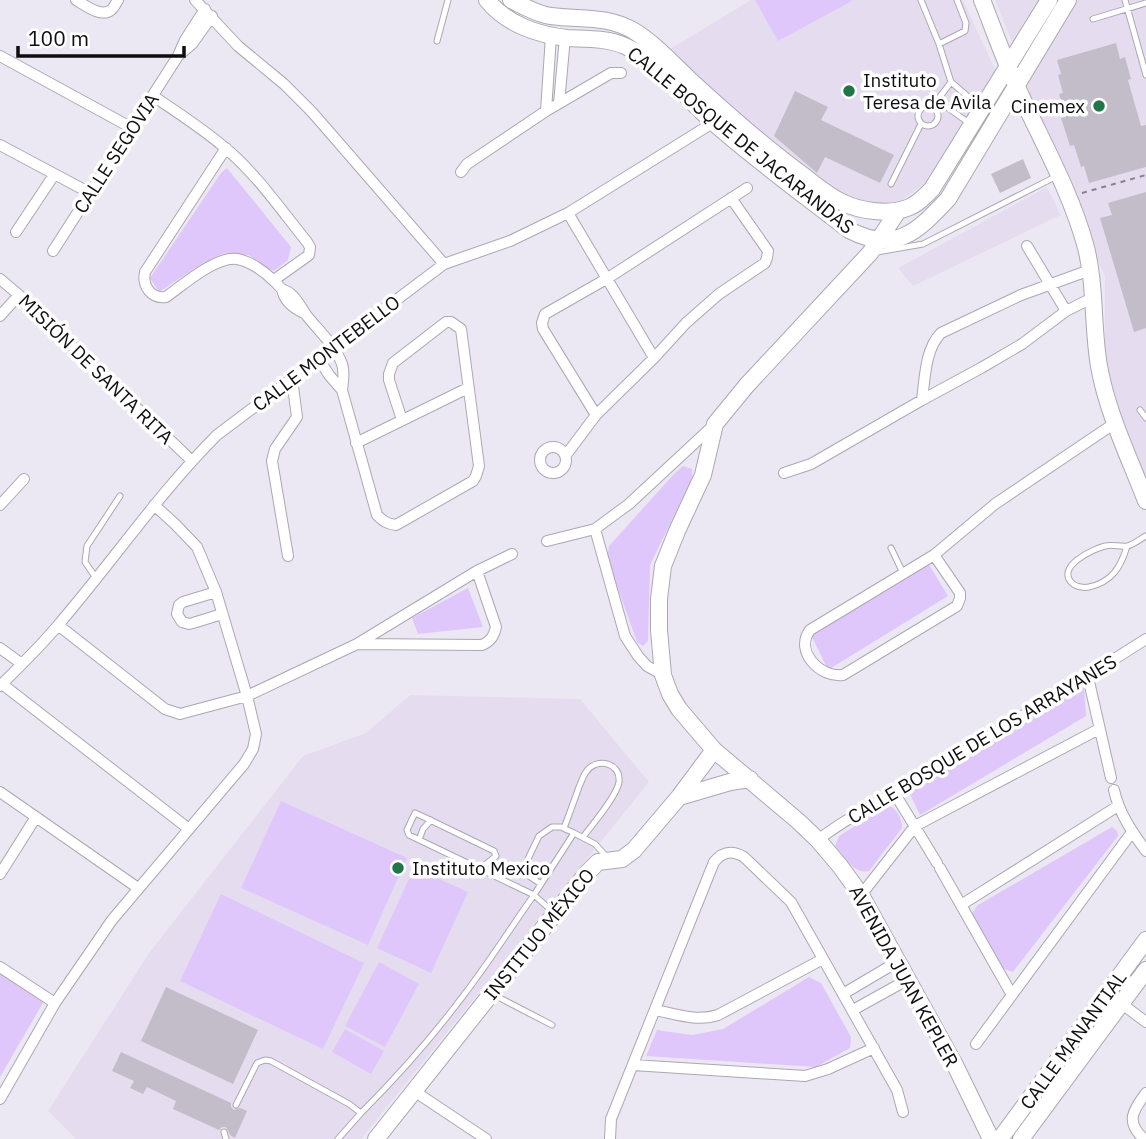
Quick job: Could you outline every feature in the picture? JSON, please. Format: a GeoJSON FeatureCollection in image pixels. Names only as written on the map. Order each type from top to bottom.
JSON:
{"type":"FeatureCollection","features":[{"type":"Feature","properties":{"kind":"street"},"geometry":{"type":"LineString","coordinates":[[76,0],[96,11],[106,13],[118,0]]}},
{"type":"Feature","properties":{"kind":"street"},"geometry":{"type":"LineString","coordinates":[[195,0],[238,46],[312,111],[444,264]]}},
{"type":"Feature","properties":{"kind":"street","name":"CALLE BOSQUE DE JACARANDAS"},"geometry":{"type":"LineString","coordinates":[[511,0],[535,12],[604,19],[633,31],[652,44],[720,119],[843,203],[858,208],[898,211],[875,246],[747,385],[715,424]]}},
{"type":"Feature","properties":{"kind":"street"},"geometry":{"type":"LineString","coordinates":[[982,0],[1016,86],[1078,219],[1090,270],[1099,365],[1105,392],[1146,501]]}},
{"type":"Feature","properties":{"kind":"street"},"geometry":{"type":"LineString","coordinates":[[898,211],[915,205],[932,189],[1049,0]]}},
{"type":"Feature","properties":{"kind":"street"},"geometry":{"type":"LineString","coordinates":[[875,246],[906,236],[917,229],[948,199],[1068,0]]}},
{"type":"Feature","properties":{"kind":"street","name":"CALLE BOSQUE DE JACARANDAS"},"geometry":{"type":"LineString","coordinates":[[493,2],[504,17],[517,24],[558,37],[603,40],[626,46],[640,54],[849,230],[875,246]]}},
{"type":"Feature","properties":{"kind":"street","name":"CALLE SEGOVIA"},"geometry":{"type":"LineString","coordinates":[[53,251],[153,96],[185,40],[209,13]]}},
{"type":"Feature","properties":{"kind":"street"},"geometry":{"type":"LineString","coordinates":[[558,37],[559,103]]}},
{"type":"Feature","properties":{"kind":"street"},"geometry":{"type":"LineString","coordinates":[[546,111],[558,37]]}},
{"type":"Feature","properties":{"kind":"street"},"geometry":{"type":"LineString","coordinates":[[0,56],[132,128]]}},
{"type":"Feature","properties":{"kind":"street"},"geometry":{"type":"LineString","coordinates":[[461,172],[467,164],[546,111],[611,73],[621,73]]}},
{"type":"Feature","properties":{"kind":"street"},"geometry":{"type":"LineString","coordinates":[[153,96],[226,148],[254,177],[307,242],[310,251],[305,259],[278,285]]}},
{"type":"Feature","properties":{"kind":"street"},"geometry":{"type":"LineString","coordinates":[[999,116],[1015,114],[1032,120]]}},
{"type":"Feature","properties":{"kind":"street","name":"CALLE MONTEBELLO"},"geometry":{"type":"LineString","coordinates":[[1,685],[58,625],[154,506],[218,435],[444,264],[510,242],[568,213],[720,119]]}},
{"type":"Feature","properties":{"kind":"street"},"geometry":{"type":"LineString","coordinates":[[0,145],[90,193]]}},
{"type":"Feature","properties":{"kind":"street"},"geometry":{"type":"LineString","coordinates":[[226,148],[145,272],[146,286],[151,293],[161,298],[166,297],[209,267],[236,259],[250,264],[278,285],[294,309],[304,313],[333,347],[344,367],[342,390],[377,515],[382,521],[396,525],[474,481],[477,476],[479,466],[461,329],[451,323],[446,321],[390,368],[389,380],[402,420]]}},
{"type":"Feature","properties":{"kind":"street"},"geometry":{"type":"LineString","coordinates":[[16,232],[54,175]]}},
{"type":"Feature","properties":{"kind":"street"},"geometry":{"type":"LineString","coordinates":[[596,415],[543,329],[545,314],[608,278],[747,188]]}},
{"type":"Feature","properties":{"kind":"street"},"geometry":{"type":"LineString","coordinates":[[566,455],[596,415],[686,323],[706,304],[765,262],[768,251],[731,198]]}},
{"type":"Feature","properties":{"kind":"street"},"geometry":{"type":"LineString","coordinates":[[568,213],[654,358]]}},
{"type":"Feature","properties":{"kind":"street"},"geometry":{"type":"LineString","coordinates":[[1027,246],[1066,311]]}},
{"type":"Feature","properties":{"kind":"street"},"geometry":{"type":"LineString","coordinates":[[922,400],[930,351],[933,342],[941,333],[1021,295],[1090,270]]}},
{"type":"Feature","properties":{"kind":"street","name":"MISIÓN DE SANTA RITA"},"geometry":{"type":"LineString","coordinates":[[0,279],[192,461]]}},
{"type":"Feature","properties":{"kind":"street"},"geometry":{"type":"LineString","coordinates":[[0,317],[19,295]]}},
{"type":"Feature","properties":{"kind":"street"},"geometry":{"type":"LineString","coordinates":[[784,472],[811,464],[1022,344],[1066,311],[1092,298]]}},
{"type":"Feature","properties":{"kind":"street"},"geometry":{"type":"LineString","coordinates":[[319,359],[342,390]]}},
{"type":"Feature","properties":{"kind":"street"},"geometry":{"type":"LineString","coordinates":[[288,556],[272,461],[275,449],[297,417],[292,379]]}},
{"type":"Feature","properties":{"kind":"street"},"geometry":{"type":"LineString","coordinates":[[356,443],[468,388]]}},
{"type":"Feature","properties":{"kind":"street"},"geometry":{"type":"LineString","coordinates":[[933,555],[960,593],[957,606],[843,675],[834,675],[818,669],[805,649],[805,639],[810,630],[933,555],[995,504],[1115,423]]}},
{"type":"Feature","properties":{"kind":"street"},"geometry":{"type":"LineString","coordinates":[[547,541],[595,529],[629,504],[715,424]]}},
{"type":"Feature","properties":{"kind":"street","name":"AVENIDA JUAN KEPLER"},"geometry":{"type":"LineString","coordinates":[[715,424],[703,475],[663,565],[658,624],[663,675],[670,694],[679,709],[714,750],[798,821],[840,866],[861,895],[997,1137]]}},
{"type":"Feature","properties":{"kind":"street"},"geometry":{"type":"LineString","coordinates":[[0,505],[24,479]]}},
{"type":"Feature","properties":{"kind":"street"},"geometry":{"type":"LineString","coordinates":[[0,1099],[55,1003],[112,920],[244,764],[253,749],[256,734],[216,592],[197,547],[176,524],[154,506]]}},
{"type":"Feature","properties":{"kind":"street"},"geometry":{"type":"LineString","coordinates":[[595,529],[625,636],[647,666],[663,675]]}},
{"type":"Feature","properties":{"kind":"street"},"geometry":{"type":"LineString","coordinates":[[58,625],[169,711],[180,713],[247,696],[357,644],[477,571],[512,554]]}},
{"type":"Feature","properties":{"kind":"street"},"geometry":{"type":"LineString","coordinates":[[357,644],[487,643],[496,627],[477,571]]}},
{"type":"Feature","properties":{"kind":"street"},"geometry":{"type":"LineString","coordinates":[[216,592],[183,602],[179,605],[177,614],[182,622],[189,624],[222,614]]}},
{"type":"Feature","properties":{"kind":"street","name":"CALLE BOSQUE DE LOS ARRAYANES"},"geometry":{"type":"LineString","coordinates":[[818,840],[1146,639]]}},
{"type":"Feature","properties":{"kind":"street"},"geometry":{"type":"LineString","coordinates":[[0,648],[22,664]]}},
{"type":"Feature","properties":{"kind":"street"},"geometry":{"type":"LineString","coordinates":[[1087,677],[1111,778]]}},
{"type":"Feature","properties":{"kind":"street"},"geometry":{"type":"LineString","coordinates":[[1,685],[189,829]]}},
{"type":"Feature","properties":{"kind":"street"},"geometry":{"type":"LineString","coordinates":[[861,895],[915,826],[1099,729]]}},
{"type":"Feature","properties":{"kind":"street","name":"INSTITUO MÉXICO"},"geometry":{"type":"LineString","coordinates":[[376,1139],[592,867],[601,861],[622,859],[634,850],[714,750]]}},
{"type":"Feature","properties":{"kind":"street"},"geometry":{"type":"LineString","coordinates":[[679,797],[750,779]]}},
{"type":"Feature","properties":{"kind":"street"},"geometry":{"type":"LineString","coordinates":[[1114,790],[1118,806],[1146,851]]}},
{"type":"Feature","properties":{"kind":"street"},"geometry":{"type":"LineString","coordinates":[[0,792],[138,888]]}},
{"type":"Feature","properties":{"kind":"street"},"geometry":{"type":"LineString","coordinates":[[895,793],[1012,995]]}},
{"type":"Feature","properties":{"kind":"street"},"geometry":{"type":"LineString","coordinates":[[961,905],[1118,806]]}},
{"type":"Feature","properties":{"kind":"street"},"geometry":{"type":"LineString","coordinates":[[0,874],[36,817]]}},
{"type":"Feature","properties":{"kind":"street"},"geometry":{"type":"LineString","coordinates":[[976,1044],[1132,832]]}},
{"type":"Feature","properties":{"kind":"street"},"geometry":{"type":"LineString","coordinates":[[610,1139],[611,1119],[714,862],[724,853],[737,853],[744,857],[791,902],[897,1090],[903,1112]]}},
{"type":"Feature","properties":{"kind":"street","name":"CALLE MANANTIAL"},"geometry":{"type":"LineString","coordinates":[[997,1137],[1146,940]]}},
{"type":"Feature","properties":{"kind":"street"},"geometry":{"type":"LineString","coordinates":[[655,1010],[694,1018],[718,1015],[824,959]]}},
{"type":"Feature","properties":{"kind":"street"},"geometry":{"type":"LineString","coordinates":[[843,994],[897,962]]}},
{"type":"Feature","properties":{"kind":"street"},"geometry":{"type":"LineString","coordinates":[[0,967],[55,1003]]}},
{"type":"Feature","properties":{"kind":"street","name":"CALLE MANANTIAL"},"geometry":{"type":"LineString","coordinates":[[1021,1139],[1146,970]]}},
{"type":"Feature","properties":{"kind":"street"},"geometry":{"type":"LineString","coordinates":[[853,1010],[907,980]]}},
{"type":"Feature","properties":{"kind":"street"},"geometry":{"type":"LineString","coordinates":[[1107,993],[1146,1022]]}},
{"type":"Feature","properties":{"kind":"street"},"geometry":{"type":"LineString","coordinates":[[633,1065],[805,1076],[828,1069],[874,1048]]}},
{"type":"Feature","properties":{"kind":"street"},"geometry":{"type":"LineString","coordinates":[[414,1091],[486,1139]]}},
{"type":"Feature","properties":{"kind":"street"},"geometry":{"type":"LineString","coordinates":[[1143,1139],[1132,1125],[1133,1114],[1146,1093]]}},
{"type":"Feature","properties":{"kind":"lane"},"geometry":{"type":"LineString","coordinates":[[437,41],[448,0]]}},
{"type":"Feature","properties":{"kind":"lane"},"geometry":{"type":"LineString","coordinates":[[920,0],[939,44],[951,82],[981,108]]}},
{"type":"Feature","properties":{"kind":"lane"},"geometry":{"type":"LineString","coordinates":[[939,44],[965,31],[966,23],[957,0]]}},
{"type":"Feature","properties":{"kind":"lane"},"geometry":{"type":"LineString","coordinates":[[1125,0],[1146,75]]}},
{"type":"Feature","properties":{"kind":"lane"},"geometry":{"type":"LineString","coordinates":[[1093,19],[1146,3]]}},
{"type":"Feature","properties":{"kind":"lane"},"geometry":{"type":"LineString","coordinates":[[933,106],[951,82]]}},
{"type":"Feature","properties":{"kind":"lane"},"geometry":{"type":"LineString","coordinates":[[937,100],[971,124]]}},
{"type":"Feature","properties":{"kind":"lane"},"geometry":{"type":"LineString","coordinates":[[926,105],[933,106],[938,114],[936,122],[929,126],[921,124],[917,117],[919,110],[926,105]]}},
{"type":"Feature","properties":{"kind":"lane"},"geometry":{"type":"LineString","coordinates":[[891,184],[921,124]]}},
{"type":"Feature","properties":{"kind":"lane"},"geometry":{"type":"LineString","coordinates":[[875,246],[923,244],[1058,176]]}},
{"type":"Feature","properties":{"kind":"lane"},"geometry":{"type":"LineString","coordinates":[[1140,410],[1146,418]]}},
{"type":"Feature","properties":{"kind":"lane"},"geometry":{"type":"LineString","coordinates":[[96,578],[85,562],[87,546],[120,496]]}},
{"type":"Feature","properties":{"kind":"lane"},"geometry":{"type":"LineString","coordinates":[[1127,546],[1120,565],[1108,578],[1085,587],[1078,587],[1070,581],[1070,568],[1084,555],[1104,546],[1127,546],[1146,536]]}},
{"type":"Feature","properties":{"kind":"lane"},"geometry":{"type":"LineString","coordinates":[[891,548],[903,573]]}},
{"type":"Feature","properties":{"kind":"lane"},"geometry":{"type":"LineString","coordinates":[[564,828],[585,773],[594,764],[612,765],[617,771],[619,781],[616,792],[583,838]]}},
{"type":"Feature","properties":{"kind":"lane"},"geometry":{"type":"LineString","coordinates":[[481,869],[496,856],[494,851],[415,813],[407,833],[534,895],[555,913]]}},
{"type":"Feature","properties":{"kind":"lane"},"geometry":{"type":"LineString","coordinates":[[419,840],[423,829],[431,820]]}},
{"type":"Feature","properties":{"kind":"lane"},"geometry":{"type":"LineString","coordinates":[[541,884],[529,876],[526,863],[539,836],[552,827],[564,828],[595,844],[612,862]]}},
{"type":"Feature","properties":{"kind":"lane"},"geometry":{"type":"LineString","coordinates":[[338,1139],[389,1085],[461,999],[574,833]]}},
{"type":"Feature","properties":{"kind":"lane"},"geometry":{"type":"LineString","coordinates":[[491,994],[552,1025]]}},
{"type":"Feature","properties":{"kind":"lane"},"geometry":{"type":"LineString","coordinates":[[236,1105],[257,1063],[265,1060],[337,1097],[361,1113]]}},
{"type":"Feature","properties":{"kind":"path"},"geometry":{"type":"LineString","coordinates":[[1068,197],[1146,175]]}},
{"type":"Feature","properties":{"kind":"shaded area","name":"Instituto Teresa de Avila"},"geometry":{"type":"Polygon","coordinates":[[[751,0],[963,0],[998,76],[935,175],[902,200],[868,206],[832,192],[722,103],[667,51],[751,0]]]}},
{"type":"Feature","properties":{"kind":"shaded area"},"geometry":{"type":"Polygon","coordinates":[[[755,0],[852,0],[852,1],[778,41],[755,0]]]}},
{"type":"Feature","properties":{"kind":"shaded area"},"geometry":{"type":"Polygon","coordinates":[[[995,0],[1041,0],[1014,48],[1012,42],[995,0]]]}},
{"type":"Feature","properties":{"kind":"shaded area"},"geometry":{"type":"Polygon","coordinates":[[[1075,0],[1146,0],[1146,478],[1105,377],[1105,277],[1026,82],[1075,0]]]}},
{"type":"Feature","properties":{"kind":"shaded area"},"geometry":{"type":"Polygon","coordinates":[[[227,168],[291,247],[288,260],[274,271],[249,255],[224,253],[159,292],[150,278],[227,168]]]}},
{"type":"Feature","properties":{"kind":"shaded area"},"geometry":{"type":"Polygon","coordinates":[[[1047,187],[1061,215],[913,286],[898,268],[1047,187]]]}},
{"type":"Feature","properties":{"kind":"shaded area"},"geometry":{"type":"Polygon","coordinates":[[[683,466],[692,469],[692,479],[650,565],[648,641],[643,646],[637,642],[607,558],[609,546],[683,466]]]}},
{"type":"Feature","properties":{"kind":"shaded area"},"geometry":{"type":"Polygon","coordinates":[[[928,563],[948,596],[828,670],[811,635],[928,563]]]}},
{"type":"Feature","properties":{"kind":"shaded area"},"geometry":{"type":"Polygon","coordinates":[[[468,588],[483,627],[418,634],[412,618],[468,588]]]}},
{"type":"Feature","properties":{"kind":"shaded area"},"geometry":{"type":"Polygon","coordinates":[[[1084,687],[1086,716],[920,815],[909,792],[1084,687]]]}},
{"type":"Feature","properties":{"kind":"shaded area","name":"Instituto Mexico"},"geometry":{"type":"Polygon","coordinates":[[[410,695],[580,699],[649,782],[361,1139],[76,1139],[48,1111],[149,953],[303,756],[366,733],[410,695]]]}},
{"type":"Feature","properties":{"kind":"shaded area"},"geometry":{"type":"Polygon","coordinates":[[[281,801],[407,858],[368,945],[241,888],[281,801]]]}},
{"type":"Feature","properties":{"kind":"shaded area"},"geometry":{"type":"Polygon","coordinates":[[[890,806],[899,816],[902,828],[869,871],[859,870],[850,864],[835,846],[839,836],[890,806]]]}},
{"type":"Feature","properties":{"kind":"shaded area"},"geometry":{"type":"Polygon","coordinates":[[[1112,827],[1118,836],[1013,972],[1001,968],[972,913],[978,905],[1112,827]]]}},
{"type":"Feature","properties":{"kind":"shaded area"},"geometry":{"type":"Polygon","coordinates":[[[414,868],[468,892],[431,973],[377,948],[414,868]]]}},
{"type":"Feature","properties":{"kind":"shaded area"},"geometry":{"type":"Polygon","coordinates":[[[221,894],[364,963],[323,1049],[180,981],[221,894]]]}},
{"type":"Feature","properties":{"kind":"shaded area"},"geometry":{"type":"Polygon","coordinates":[[[379,962],[419,984],[385,1047],[345,1026],[379,962]]]}},
{"type":"Feature","properties":{"kind":"shaded area"},"geometry":{"type":"Polygon","coordinates":[[[0,972],[44,1001],[0,1077],[0,972]]]}},
{"type":"Feature","properties":{"kind":"shaded area"},"geometry":{"type":"Polygon","coordinates":[[[809,977],[821,983],[851,1037],[850,1048],[816,1067],[646,1056],[657,1030],[692,1035],[723,1029],[809,977]]]}},
{"type":"Feature","properties":{"kind":"shaded area"},"geometry":{"type":"Polygon","coordinates":[[[345,1029],[384,1051],[371,1074],[332,1052],[345,1029]]]}},
{"type":"Feature","properties":{"kind":"building","name":"Cinemex"},"geometry":{"type":"Polygon","coordinates":[[[1116,43],[1120,59],[1125,57],[1131,79],[1128,80],[1141,126],[1146,125],[1146,167],[1089,183],[1074,145],[1070,146],[1061,118],[1066,117],[1059,94],[1063,93],[1057,60],[1116,43]]]}},
{"type":"Feature","properties":{"kind":"building"},"geometry":{"type":"Polygon","coordinates":[[[795,91],[828,107],[821,120],[894,155],[880,183],[825,157],[817,173],[774,136],[795,91]]]}},
{"type":"Feature","properties":{"kind":"building"},"geometry":{"type":"Polygon","coordinates":[[[1023,159],[1031,178],[1000,193],[991,174],[1023,159]]]}},
{"type":"Feature","properties":{"kind":"building"},"geometry":{"type":"Polygon","coordinates":[[[1146,192],[1146,328],[1134,332],[1100,218],[1112,215],[1108,203],[1146,192]]]}},
{"type":"Feature","properties":{"kind":"building"},"geometry":{"type":"Polygon","coordinates":[[[166,987],[258,1030],[233,1084],[141,1041],[166,987]]]}},
{"type":"Feature","properties":{"kind":"building"},"geometry":{"type":"Polygon","coordinates":[[[121,1052],[231,1103],[234,1110],[240,1108],[247,1111],[235,1138],[226,1127],[219,1130],[173,1109],[176,1101],[147,1087],[143,1094],[130,1088],[134,1081],[112,1071],[121,1052]]]}},
{"type":"Feature","properties":{"kind":"place","name":"Instituto Teresa de Avila"},"geometry":{"type":"Point","coordinates":[849,91]}},
{"type":"Feature","properties":{"kind":"place","name":"Cinemex"},"geometry":{"type":"Point","coordinates":[1099,106]}},
{"type":"Feature","properties":{"kind":"place","name":"Instituto Mexico"},"geometry":{"type":"Point","coordinates":[398,868]}}]}
